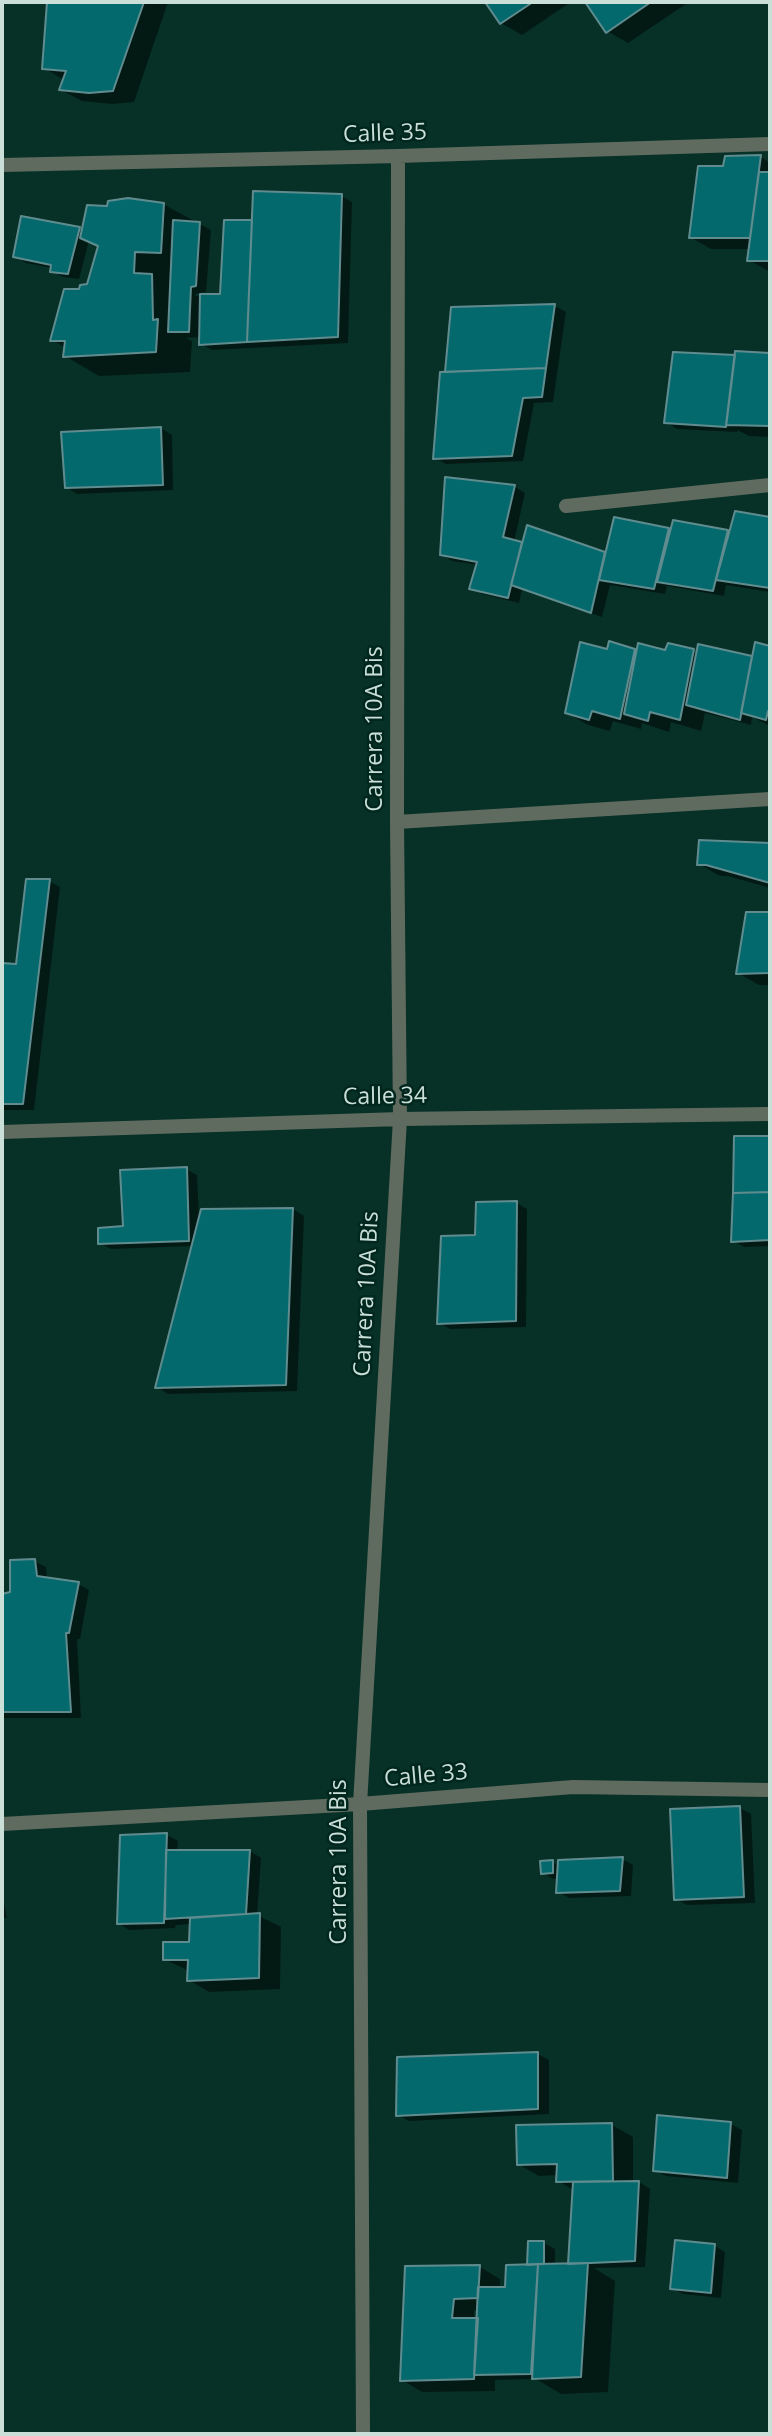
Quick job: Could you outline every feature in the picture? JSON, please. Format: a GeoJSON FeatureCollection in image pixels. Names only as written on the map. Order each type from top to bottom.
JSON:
{"type":"FeatureCollection","features":[{"type":"Feature","properties":{"kind":"street","name":"Calle 35"},"geometry":{"type":"LineString","coordinates":[[2,166],[770,145]]}},
{"type":"Feature","properties":{"kind":"street","name":"Carrera 10A Bis"},"geometry":{"type":"LineString","coordinates":[[363,2434],[360,1804],[400,1119],[397,822],[398,156]]}},
{"type":"Feature","properties":{"kind":"street"},"geometry":{"type":"LineString","coordinates":[[566,506],[770,485]]}},
{"type":"Feature","properties":{"kind":"street"},"geometry":{"type":"LineString","coordinates":[[397,822],[770,799]]}},
{"type":"Feature","properties":{"kind":"street","name":"Calle 34"},"geometry":{"type":"LineString","coordinates":[[2,1132],[400,1119],[770,1114]]}},
{"type":"Feature","properties":{"kind":"street","name":"Calle 33"},"geometry":{"type":"LineString","coordinates":[[2,1824],[360,1804],[573,1787],[770,1790]]}},
{"type":"Feature","properties":{"kind":"building"},"geometry":{"type":"Polygon","coordinates":[[[47,2],[144,2],[113,91],[89,93],[59,90],[66,71],[42,69],[47,2]]]}},
{"type":"Feature","properties":{"kind":"building"},"geometry":{"type":"Polygon","coordinates":[[[485,2],[533,2],[500,24],[485,2]]]}},
{"type":"Feature","properties":{"kind":"building"},"geometry":{"type":"Polygon","coordinates":[[[585,2],[651,2],[606,33],[585,2]]]}},
{"type":"Feature","properties":{"kind":"building"},"geometry":{"type":"Polygon","coordinates":[[[761,155],[750,238],[689,238],[698,166],[723,166],[725,156],[761,155]]]}},
{"type":"Feature","properties":{"kind":"building"},"geometry":{"type":"Polygon","coordinates":[[[759,172],[770,172],[770,261],[747,261],[759,172]]]}},
{"type":"Feature","properties":{"kind":"building"},"geometry":{"type":"Polygon","coordinates":[[[253,191],[342,194],[338,337],[247,342],[253,191]]]}},
{"type":"Feature","properties":{"kind":"building"},"geometry":{"type":"Polygon","coordinates":[[[128,198],[164,203],[161,253],[135,252],[134,273],[152,274],[153,320],[158,319],[156,352],[63,357],[65,341],[50,341],[64,289],[79,289],[80,285],[87,284],[98,246],[80,238],[87,205],[107,206],[108,201],[128,198]]]}},
{"type":"Feature","properties":{"kind":"building"},"geometry":{"type":"Polygon","coordinates":[[[21,216],[80,227],[68,274],[50,272],[51,265],[13,257],[21,216]]]}},
{"type":"Feature","properties":{"kind":"building"},"geometry":{"type":"Polygon","coordinates":[[[173,220],[200,222],[196,286],[191,287],[189,332],[168,332],[173,220]]]}},
{"type":"Feature","properties":{"kind":"building"},"geometry":{"type":"Polygon","coordinates":[[[224,220],[252,220],[247,342],[199,345],[200,294],[220,294],[224,220]]]}},
{"type":"Feature","properties":{"kind":"building"},"geometry":{"type":"Polygon","coordinates":[[[555,304],[546,368],[445,372],[451,307],[555,304]]]}},
{"type":"Feature","properties":{"kind":"building"},"geometry":{"type":"Polygon","coordinates":[[[735,351],[770,353],[770,426],[726,425],[735,351]]]}},
{"type":"Feature","properties":{"kind":"building"},"geometry":{"type":"Polygon","coordinates":[[[673,352],[735,355],[726,427],[664,423],[673,352]]]}},
{"type":"Feature","properties":{"kind":"building"},"geometry":{"type":"Polygon","coordinates":[[[546,368],[542,397],[523,398],[512,456],[433,459],[440,372],[546,368]]]}},
{"type":"Feature","properties":{"kind":"building"},"geometry":{"type":"Polygon","coordinates":[[[161,427],[163,485],[65,488],[61,432],[161,427]]]}},
{"type":"Feature","properties":{"kind":"building"},"geometry":{"type":"Polygon","coordinates":[[[445,477],[515,485],[503,537],[522,542],[508,598],[469,589],[477,562],[440,555],[445,477]]]}},
{"type":"Feature","properties":{"kind":"building"},"geometry":{"type":"Polygon","coordinates":[[[735,511],[770,517],[770,588],[716,580],[735,511]]]}},
{"type":"Feature","properties":{"kind":"building"},"geometry":{"type":"Polygon","coordinates":[[[614,517],[669,528],[654,589],[599,580],[614,517]]]}},
{"type":"Feature","properties":{"kind":"building"},"geometry":{"type":"Polygon","coordinates":[[[673,520],[728,530],[713,591],[657,582],[673,520]]]}},
{"type":"Feature","properties":{"kind":"building"},"geometry":{"type":"Polygon","coordinates":[[[527,525],[605,552],[591,613],[511,585],[527,525]]]}},
{"type":"Feature","properties":{"kind":"building"},"geometry":{"type":"Polygon","coordinates":[[[609,641],[635,649],[620,719],[592,711],[589,720],[565,713],[580,642],[607,649],[609,641]]]}},
{"type":"Feature","properties":{"kind":"building"},"geometry":{"type":"Polygon","coordinates":[[[755,642],[770,646],[770,712],[768,711],[766,720],[741,713],[755,642]]]}},
{"type":"Feature","properties":{"kind":"building"},"geometry":{"type":"Polygon","coordinates":[[[638,643],[665,650],[668,643],[694,649],[680,720],[650,712],[648,721],[624,714],[638,643]]]}},
{"type":"Feature","properties":{"kind":"building"},"geometry":{"type":"Polygon","coordinates":[[[698,644],[752,656],[740,720],[686,705],[698,644]]]}},
{"type":"Feature","properties":{"kind":"building"},"geometry":{"type":"Polygon","coordinates":[[[699,840],[770,843],[770,883],[706,865],[697,865],[699,840]]]}},
{"type":"Feature","properties":{"kind":"building"},"geometry":{"type":"Polygon","coordinates":[[[26,879],[50,879],[23,1104],[2,1104],[2,963],[16,964],[26,879]]]}},
{"type":"Feature","properties":{"kind":"building"},"geometry":{"type":"Polygon","coordinates":[[[746,912],[770,912],[770,973],[736,974],[746,912]]]}},
{"type":"Feature","properties":{"kind":"building"},"geometry":{"type":"Polygon","coordinates":[[[734,1136],[770,1136],[770,1192],[733,1193],[734,1136]]]}},
{"type":"Feature","properties":{"kind":"building"},"geometry":{"type":"Polygon","coordinates":[[[187,1167],[189,1241],[98,1244],[98,1228],[123,1226],[120,1170],[187,1167]]]}},
{"type":"Feature","properties":{"kind":"building"},"geometry":{"type":"Polygon","coordinates":[[[770,1192],[770,1240],[731,1242],[733,1193],[770,1192]]]}},
{"type":"Feature","properties":{"kind":"building"},"geometry":{"type":"Polygon","coordinates":[[[517,1201],[516,1321],[437,1324],[441,1236],[475,1235],[476,1202],[517,1201]]]}},
{"type":"Feature","properties":{"kind":"building"},"geometry":{"type":"Polygon","coordinates":[[[293,1208],[286,1385],[155,1388],[201,1209],[293,1208]]]}},
{"type":"Feature","properties":{"kind":"building"},"geometry":{"type":"Polygon","coordinates":[[[35,1559],[37,1576],[79,1582],[69,1633],[66,1633],[71,1712],[2,1712],[2,1594],[10,1592],[10,1560],[35,1559]]]}},
{"type":"Feature","properties":{"kind":"building"},"geometry":{"type":"Polygon","coordinates":[[[740,1806],[744,1897],[674,1900],[670,1809],[740,1806]]]}},
{"type":"Feature","properties":{"kind":"building"},"geometry":{"type":"Polygon","coordinates":[[[167,1833],[164,1923],[117,1924],[120,1835],[167,1833]]]}},
{"type":"Feature","properties":{"kind":"building"},"geometry":{"type":"Polygon","coordinates":[[[166,1850],[250,1850],[246,1914],[165,1919],[166,1850]]]}},
{"type":"Feature","properties":{"kind":"building"},"geometry":{"type":"Polygon","coordinates":[[[623,1857],[620,1891],[556,1893],[558,1860],[623,1857]]]}},
{"type":"Feature","properties":{"kind":"building"},"geometry":{"type":"Polygon","coordinates":[[[553,1860],[553,1873],[541,1874],[540,1861],[553,1860]]]}},
{"type":"Feature","properties":{"kind":"building"},"geometry":{"type":"Polygon","coordinates":[[[260,1913],[259,1978],[187,1981],[188,1960],[163,1960],[163,1942],[189,1942],[190,1918],[260,1913]]]}},
{"type":"Feature","properties":{"kind":"building"},"geometry":{"type":"Polygon","coordinates":[[[538,2052],[538,2109],[396,2116],[397,2057],[538,2052]]]}},
{"type":"Feature","properties":{"kind":"building"},"geometry":{"type":"Polygon","coordinates":[[[657,2115],[731,2122],[727,2178],[653,2171],[657,2115]]]}},
{"type":"Feature","properties":{"kind":"building"},"geometry":{"type":"Polygon","coordinates":[[[612,2123],[613,2181],[556,2182],[557,2164],[517,2165],[516,2125],[612,2123]]]}},
{"type":"Feature","properties":{"kind":"building"},"geometry":{"type":"Polygon","coordinates":[[[639,2181],[635,2261],[568,2264],[573,2182],[639,2181]]]}},
{"type":"Feature","properties":{"kind":"building"},"geometry":{"type":"Polygon","coordinates":[[[675,2240],[715,2244],[711,2293],[670,2289],[675,2240]]]}},
{"type":"Feature","properties":{"kind":"building"},"geometry":{"type":"Polygon","coordinates":[[[528,2241],[544,2241],[544,2264],[527,2265],[528,2241]]]}},
{"type":"Feature","properties":{"kind":"building"},"geometry":{"type":"Polygon","coordinates":[[[588,2263],[581,2377],[532,2379],[538,2264],[588,2263]]]}},
{"type":"Feature","properties":{"kind":"building"},"geometry":{"type":"Polygon","coordinates":[[[538,2264],[531,2374],[474,2375],[478,2287],[505,2287],[506,2265],[538,2264]]]}},
{"type":"Feature","properties":{"kind":"building"},"geometry":{"type":"Polygon","coordinates":[[[480,2265],[478,2298],[454,2299],[452,2318],[478,2318],[474,2379],[400,2381],[405,2266],[480,2265]]]}}]}
